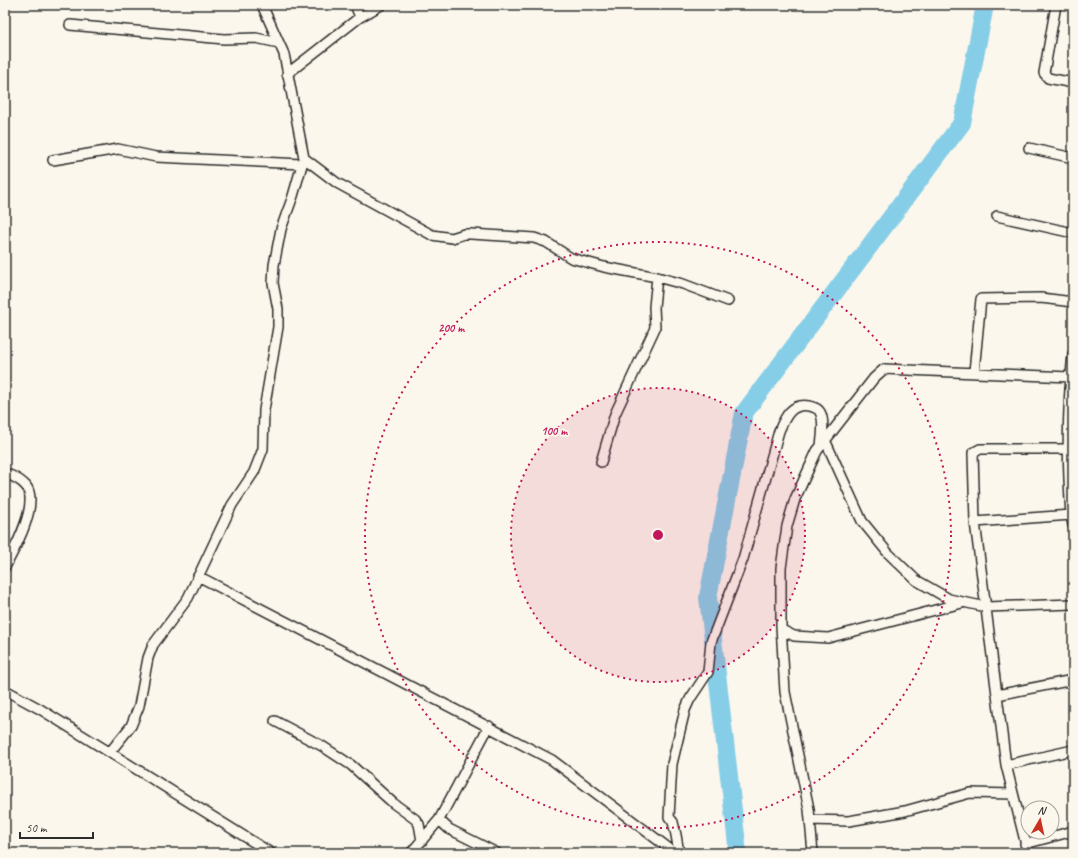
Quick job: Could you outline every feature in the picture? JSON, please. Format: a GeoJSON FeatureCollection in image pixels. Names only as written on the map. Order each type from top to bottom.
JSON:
{"type":"FeatureCollection","features":[{"type":"Feature","properties":{"kind":"street"},"geometry":{"type":"LineString","coordinates":[[110,752],[131,726],[139,706],[148,658],[153,645],[188,598],[232,505],[254,472],[263,450],[264,410],[278,327],[278,309],[273,283],[274,265],[281,229],[293,196],[303,161],[294,97],[287,74],[284,54],[262,5]]}},
{"type":"Feature","properties":{"kind":"street"},"geometry":{"type":"LineString","coordinates":[[356,5],[360,17]]}},
{"type":"Feature","properties":{"kind":"street"},"geometry":{"type":"LineString","coordinates":[[287,74],[360,17],[381,5]]}},
{"type":"Feature","properties":{"kind":"street"},"geometry":{"type":"LineString","coordinates":[[1056,5],[1044,73],[1048,78],[1073,83]]}},
{"type":"Feature","properties":{"kind":"street"},"geometry":{"type":"LineString","coordinates":[[70,25],[224,39],[256,38],[279,42]]}},
{"type":"Feature","properties":{"kind":"street"},"geometry":{"type":"LineString","coordinates":[[1029,148],[1073,158]]}},
{"type":"Feature","properties":{"kind":"street"},"geometry":{"type":"LineString","coordinates":[[53,160],[118,149],[156,156],[303,161],[337,183],[432,235],[452,238],[464,234],[534,238],[546,242],[571,258],[604,267],[657,277],[683,284],[728,301]]}},
{"type":"Feature","properties":{"kind":"street"},"geometry":{"type":"LineString","coordinates":[[997,216],[1073,233]]}},
{"type":"Feature","properties":{"kind":"street"},"geometry":{"type":"LineString","coordinates":[[601,462],[615,414],[655,328],[654,307],[657,277]]}},
{"type":"Feature","properties":{"kind":"street"},"geometry":{"type":"LineString","coordinates":[[974,372],[981,299],[1041,298],[1073,302]]}},
{"type":"Feature","properties":{"kind":"street"},"geometry":{"type":"LineString","coordinates":[[1073,354],[1070,377],[1068,449],[1071,515],[1073,525]]}},
{"type":"Feature","properties":{"kind":"street"},"geometry":{"type":"LineString","coordinates":[[813,853],[810,820],[786,692],[782,630],[781,568],[787,526],[795,499],[811,464],[823,443],[874,378],[884,369],[1070,377]]}},
{"type":"Feature","properties":{"kind":"street"},"geometry":{"type":"LineString","coordinates":[[679,853],[673,822],[669,817],[672,764],[685,710],[690,699],[708,672],[711,642],[731,593],[754,524],[779,431],[785,416],[790,410],[805,406],[813,407],[820,412],[822,420],[823,443],[862,520],[888,553],[916,580],[935,593],[949,599],[986,607],[1073,604]]}},
{"type":"Feature","properties":{"kind":"street"},"geometry":{"type":"LineString","coordinates":[[1068,449],[980,449],[973,453],[975,522],[1006,765],[1027,849],[1073,831]]}},
{"type":"Feature","properties":{"kind":"street"},"geometry":{"type":"LineString","coordinates":[[5,472],[17,478],[26,487],[30,495],[24,527],[5,567]]}},
{"type":"Feature","properties":{"kind":"street"},"geometry":{"type":"LineString","coordinates":[[975,522],[1071,515]]}},
{"type":"Feature","properties":{"kind":"street"},"geometry":{"type":"LineString","coordinates":[[198,576],[552,760],[675,853]]}},
{"type":"Feature","properties":{"kind":"street"},"geometry":{"type":"LineString","coordinates":[[782,630],[794,636],[828,638],[964,603]]}},
{"type":"Feature","properties":{"kind":"street"},"geometry":{"type":"LineString","coordinates":[[997,695],[1073,680]]}},
{"type":"Feature","properties":{"kind":"street"},"geometry":{"type":"LineString","coordinates":[[5,690],[40,709],[271,853]]}},
{"type":"Feature","properties":{"kind":"street"},"geometry":{"type":"LineString","coordinates":[[275,722],[322,746],[351,766],[393,803],[415,819],[419,824],[422,841]]}},
{"type":"Feature","properties":{"kind":"street"},"geometry":{"type":"LineString","coordinates":[[411,853],[439,820],[489,726]]}},
{"type":"Feature","properties":{"kind":"street"},"geometry":{"type":"LineString","coordinates":[[1006,765],[1073,750]]}},
{"type":"Feature","properties":{"kind":"street"},"geometry":{"type":"LineString","coordinates":[[810,820],[850,821],[905,811],[970,793],[1013,794]]}},
{"type":"Feature","properties":{"kind":"street"},"geometry":{"type":"LineString","coordinates":[[439,820],[449,829],[497,853]]}},
{"type":"Feature","properties":{"kind":"waterway"},"geometry":{"type":"LineString","coordinates":[[738,853],[708,597],[744,413],[962,123],[985,5]]}}]}
